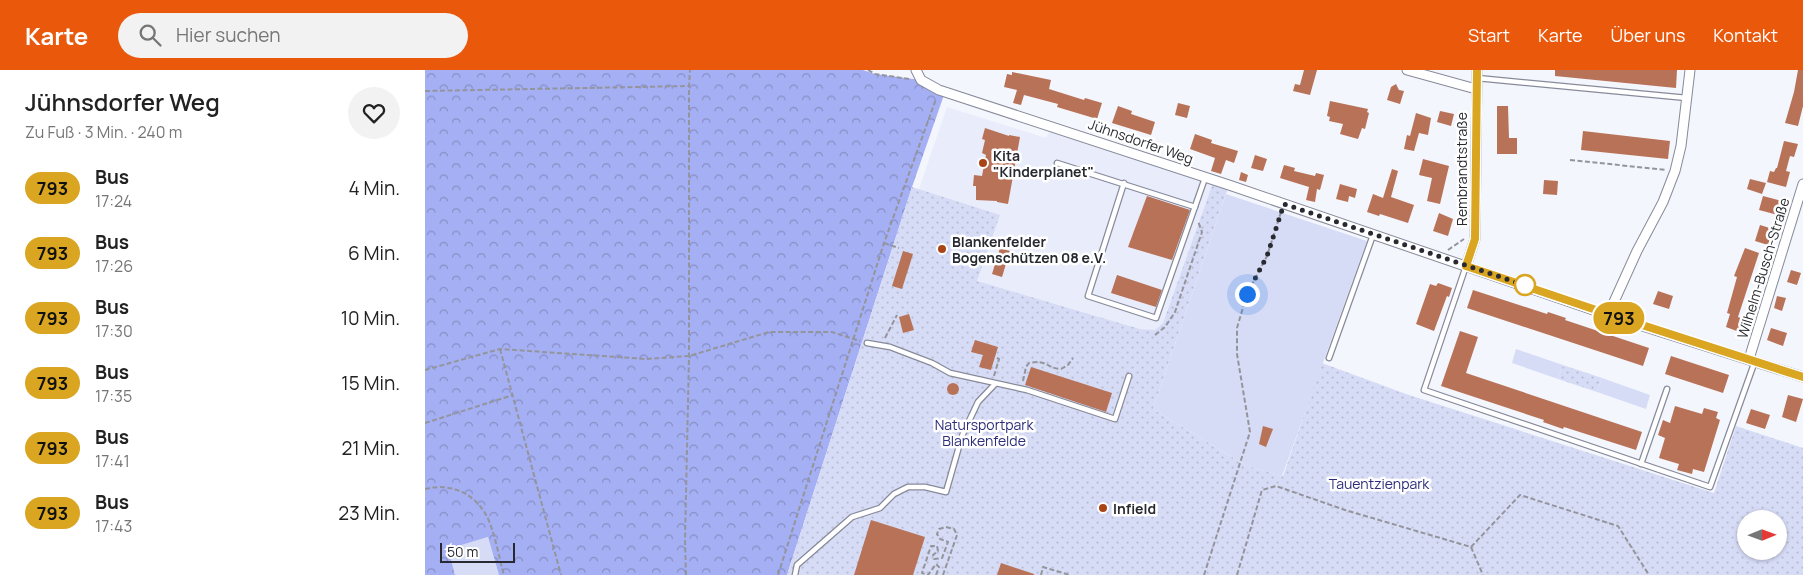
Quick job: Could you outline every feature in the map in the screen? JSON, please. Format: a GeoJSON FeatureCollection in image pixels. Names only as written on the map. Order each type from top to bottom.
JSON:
{"type":"FeatureCollection","features":[{"type":"Feature","properties":{"kind":"street"},"geometry":{"type":"LineString","coordinates":[[916,70],[921,80]]}},
{"type":"Feature","properties":{"kind":"street"},"geometry":{"type":"LineString","coordinates":[[1407,70],[1475,89]]}},
{"type":"Feature","properties":{"kind":"street"},"geometry":{"type":"LineString","coordinates":[[1608,314],[1637,251],[1663,202],[1675,171],[1681,146],[1690,70]]}},
{"type":"Feature","properties":{"kind":"street","name":"Rembrandtstraße"},"geometry":{"type":"LineString","coordinates":[[1466,266],[1475,239],[1475,89],[1477,74]]}},
{"type":"Feature","properties":{"kind":"street","name":"Jühnsdorfer Weg"},"geometry":{"type":"LineString","coordinates":[[921,80],[939,90],[1052,126],[1608,314],[1803,377]]}},
{"type":"Feature","properties":{"kind":"street","name":"Wilhelm-Busch-Straße"},"geometry":{"type":"LineString","coordinates":[[1752,360],[1803,187]]}},
{"type":"Feature","properties":{"kind":"lane"},"geometry":{"type":"LineString","coordinates":[[1477,74],[1687,98]]}},
{"type":"Feature","properties":{"kind":"lane"},"geometry":{"type":"LineString","coordinates":[[1057,162],[1195,207]]}},
{"type":"Feature","properties":{"kind":"lane"},"geometry":{"type":"LineString","coordinates":[[1124,183],[1088,296],[1156,318],[1205,178]]}},
{"type":"Feature","properties":{"kind":"lane"},"geometry":{"type":"LineString","coordinates":[[1329,358],[1373,235]]}},
{"type":"Feature","properties":{"kind":"lane"},"geometry":{"type":"LineString","coordinates":[[1466,266],[1424,390],[1710,487],[1752,360]]}},
{"type":"Feature","properties":{"kind":"lane"},"geometry":{"type":"LineString","coordinates":[[867,343],[889,347],[932,363],[950,373],[1023,389],[1115,419],[1129,376]]}},
{"type":"Feature","properties":{"kind":"lane"},"geometry":{"type":"LineString","coordinates":[[795,575],[797,565],[852,517],[881,508],[894,494],[908,487],[925,487],[946,492],[962,436],[978,402],[994,383]]}},
{"type":"Feature","properties":{"kind":"lane"},"geometry":{"type":"LineString","coordinates":[[1641,464],[1667,388]]}},
{"type":"Feature","properties":{"kind":"path"},"geometry":{"type":"LineString","coordinates":[[685,575],[689,356],[690,70]]}},
{"type":"Feature","properties":{"kind":"path"},"geometry":{"type":"LineString","coordinates":[[868,70],[875,74],[921,80]]}},
{"type":"Feature","properties":{"kind":"path"},"geometry":{"type":"LineString","coordinates":[[425,91],[689,86]]}},
{"type":"Feature","properties":{"kind":"path"},"geometry":{"type":"LineString","coordinates":[[778,575],[884,243],[939,90]]}},
{"type":"Feature","properties":{"kind":"path"},"geometry":{"type":"LineString","coordinates":[[1569,160],[1675,171]]}},
{"type":"Feature","properties":{"kind":"path"},"geometry":{"type":"LineString","coordinates":[[1204,575],[1250,432],[1237,354],[1237,328],[1247,294],[1267,256],[1284,204]]}},
{"type":"Feature","properties":{"kind":"path"},"geometry":{"type":"LineString","coordinates":[[1155,335],[1165,327],[1175,312],[1203,232],[1201,225],[1195,218]]}},
{"type":"Feature","properties":{"kind":"path"},"geometry":{"type":"LineString","coordinates":[[884,243],[899,248]]}},
{"type":"Feature","properties":{"kind":"path"},"geometry":{"type":"LineString","coordinates":[[889,347],[885,338],[897,315]]}},
{"type":"Feature","properties":{"kind":"path"},"geometry":{"type":"LineString","coordinates":[[425,370],[500,349],[647,359],[689,356],[769,332],[832,332],[867,343]]}},
{"type":"Feature","properties":{"kind":"path"},"geometry":{"type":"LineString","coordinates":[[500,349],[561,575]]}},
{"type":"Feature","properties":{"kind":"path"},"geometry":{"type":"LineString","coordinates":[[994,383],[999,359],[995,357]]}},
{"type":"Feature","properties":{"kind":"path"},"geometry":{"type":"LineString","coordinates":[[1023,389],[1023,376],[1029,363],[1045,362],[1054,368],[1061,369],[1073,358]]}},
{"type":"Feature","properties":{"kind":"path"},"geometry":{"type":"LineString","coordinates":[[425,423],[513,395]]}},
{"type":"Feature","properties":{"kind":"path"},"geometry":{"type":"LineString","coordinates":[[1237,575],[1262,490],[1276,486],[1345,510],[1471,547]]}},
{"type":"Feature","properties":{"kind":"path"},"geometry":{"type":"LineString","coordinates":[[425,489],[433,487],[452,488],[474,498],[489,521],[504,575]]}},
{"type":"Feature","properties":{"kind":"path"},"geometry":{"type":"LineString","coordinates":[[1471,547],[1520,496],[1618,526],[1649,575]]}},
{"type":"Feature","properties":{"kind":"path"},"geometry":{"type":"LineString","coordinates":[[937,575],[939,567],[936,564],[928,575],[922,573],[931,546],[937,546],[938,551],[933,555],[934,558],[942,558],[948,542],[940,539],[937,534],[939,529],[946,527],[954,529],[957,536],[943,575]]}},
{"type":"Feature","properties":{"kind":"path"},"geometry":{"type":"LineString","coordinates":[[1471,547],[1483,575]]}},
{"type":"Feature","properties":{"kind":"path"},"geometry":{"type":"LineString","coordinates":[[1041,575],[1043,568],[1069,575]]}},
{"type":"Feature","properties":{"kind":"shaded area"},"geometry":{"type":"Polygon","coordinates":[[[947,107],[1046,138],[1052,126],[1214,180],[1163,323],[1155,330],[1140,329],[977,281],[919,189],[947,107]]]}},
{"type":"Feature","properties":{"kind":"green space"},"geometry":{"type":"Polygon","coordinates":[[[425,70],[863,70],[875,74],[921,80],[945,92],[912,187],[787,575],[499,575],[488,537],[448,549],[455,575],[425,575],[425,70]]]}},
{"type":"Feature","properties":{"kind":"green space"},"geometry":{"type":"Polygon","coordinates":[[[1214,180],[1229,185],[1153,409],[1247,466],[1283,476],[1322,363],[1406,394],[1714,493],[1736,426],[1803,448],[1803,575],[787,575],[912,187],[1000,215],[977,281],[1140,329],[1155,330],[1163,323],[1214,180]]]}},
{"type":"Feature","properties":{"kind":"green space"},"geometry":{"type":"Polygon","coordinates":[[[1226,194],[1367,241],[1282,476],[1247,466],[1153,409],[1226,194]]]}},
{"type":"Feature","properties":{"kind":"green space"},"geometry":{"type":"Polygon","coordinates":[[[1516,349],[1563,365],[1558,379],[1512,363],[1516,349]]]}},
{"type":"Feature","properties":{"kind":"green space"},"geometry":{"type":"Polygon","coordinates":[[[1563,365],[1602,378],[1597,392],[1558,379],[1563,365]]]}},
{"type":"Feature","properties":{"kind":"green space"},"geometry":{"type":"Polygon","coordinates":[[[1602,378],[1650,395],[1646,409],[1597,392],[1602,378]]]}},
{"type":"Feature","properties":{"kind":"green space"},"geometry":{"type":"Polygon","coordinates":[[[488,537],[499,575],[455,575],[447,549],[488,537]]]}},
{"type":"Feature","properties":{"kind":"building"},"geometry":{"type":"Polygon","coordinates":[[[1304,70],[1317,70],[1310,95],[1293,91],[1295,84],[1300,85],[1304,70]]]}},
{"type":"Feature","properties":{"kind":"building"},"geometry":{"type":"Polygon","coordinates":[[[1555,70],[1677,70],[1676,88],[1555,76],[1555,70]]]}},
{"type":"Feature","properties":{"kind":"building"},"geometry":{"type":"Polygon","coordinates":[[[1798,70],[1803,70],[1803,106],[1798,126],[1785,123],[1798,70]]]}},
{"type":"Feature","properties":{"kind":"building"},"geometry":{"type":"Polygon","coordinates":[[[1012,72],[1051,80],[1049,89],[1084,100],[1085,98],[1102,103],[1097,119],[1057,107],[1058,104],[1024,95],[1021,105],[1013,103],[1017,90],[1004,87],[1007,74],[1012,75],[1012,72]]]}},
{"type":"Feature","properties":{"kind":"building"},"geometry":{"type":"Polygon","coordinates":[[[1396,84],[1399,90],[1404,91],[1400,104],[1387,100],[1391,87],[1396,84]]]}},
{"type":"Feature","properties":{"kind":"building"},"geometry":{"type":"Polygon","coordinates":[[[1330,101],[1368,109],[1367,112],[1369,113],[1365,129],[1362,128],[1358,139],[1340,134],[1343,124],[1329,121],[1330,117],[1327,116],[1330,101]]]}},
{"type":"Feature","properties":{"kind":"building"},"geometry":{"type":"Polygon","coordinates":[[[1178,103],[1190,106],[1187,118],[1175,115],[1178,103]]]}},
{"type":"Feature","properties":{"kind":"building"},"geometry":{"type":"Polygon","coordinates":[[[1118,106],[1132,111],[1131,114],[1155,122],[1151,135],[1112,123],[1118,106]]]}},
{"type":"Feature","properties":{"kind":"building"},"geometry":{"type":"Polygon","coordinates":[[[1497,106],[1508,106],[1509,138],[1517,138],[1517,154],[1497,154],[1497,106]]]}},
{"type":"Feature","properties":{"kind":"building"},"geometry":{"type":"Polygon","coordinates":[[[1440,111],[1454,114],[1451,126],[1437,122],[1440,111]]]}},
{"type":"Feature","properties":{"kind":"building"},"geometry":{"type":"Polygon","coordinates":[[[1416,113],[1431,118],[1428,135],[1419,133],[1414,151],[1404,149],[1407,135],[1410,136],[1416,113]]]}},
{"type":"Feature","properties":{"kind":"building"},"geometry":{"type":"Polygon","coordinates":[[[985,128],[1009,136],[1020,137],[1008,204],[997,201],[976,200],[976,186],[973,186],[974,175],[982,176],[986,155],[982,153],[985,140],[982,139],[985,128]]]}},
{"type":"Feature","properties":{"kind":"building"},"geometry":{"type":"Polygon","coordinates":[[[1583,131],[1670,141],[1668,159],[1581,150],[1583,131]]]}},
{"type":"Feature","properties":{"kind":"building"},"geometry":{"type":"Polygon","coordinates":[[[1195,134],[1212,140],[1211,143],[1238,151],[1234,163],[1226,160],[1221,174],[1211,171],[1215,158],[1190,149],[1195,134]]]}},
{"type":"Feature","properties":{"kind":"building"},"geometry":{"type":"Polygon","coordinates":[[[1784,141],[1798,144],[1794,157],[1790,156],[1786,171],[1790,172],[1786,187],[1767,182],[1770,171],[1774,172],[1777,168],[1784,141]]]}},
{"type":"Feature","properties":{"kind":"building"},"geometry":{"type":"Polygon","coordinates":[[[1255,155],[1267,159],[1263,171],[1251,168],[1255,155]]]}},
{"type":"Feature","properties":{"kind":"building"},"geometry":{"type":"Polygon","coordinates":[[[1423,159],[1449,166],[1440,204],[1427,201],[1432,178],[1419,175],[1423,159]]]}},
{"type":"Feature","properties":{"kind":"building"},"geometry":{"type":"Polygon","coordinates":[[[1284,165],[1295,168],[1294,171],[1315,176],[1316,173],[1324,175],[1320,190],[1317,189],[1315,202],[1306,200],[1309,187],[1280,178],[1284,165]]]}},
{"type":"Feature","properties":{"kind":"building"},"geometry":{"type":"Polygon","coordinates":[[[1392,169],[1398,171],[1391,197],[1414,205],[1408,223],[1367,212],[1373,194],[1383,198],[1392,169]]]}},
{"type":"Feature","properties":{"kind":"building"},"geometry":{"type":"Polygon","coordinates":[[[1241,172],[1248,175],[1246,182],[1239,180],[1241,172]]]}},
{"type":"Feature","properties":{"kind":"building"},"geometry":{"type":"Polygon","coordinates":[[[1750,179],[1766,183],[1762,194],[1747,189],[1750,179]]]}},
{"type":"Feature","properties":{"kind":"building"},"geometry":{"type":"Polygon","coordinates":[[[1544,180],[1558,181],[1557,195],[1543,194],[1544,180]]]}},
{"type":"Feature","properties":{"kind":"building"},"geometry":{"type":"Polygon","coordinates":[[[1340,184],[1357,189],[1355,198],[1349,196],[1348,202],[1336,199],[1340,184]]]}},
{"type":"Feature","properties":{"kind":"building"},"geometry":{"type":"Polygon","coordinates":[[[1147,196],[1190,210],[1172,260],[1128,247],[1147,196]]]}},
{"type":"Feature","properties":{"kind":"building"},"geometry":{"type":"Polygon","coordinates":[[[1763,196],[1782,201],[1778,215],[1759,210],[1763,196]]]}},
{"type":"Feature","properties":{"kind":"building"},"geometry":{"type":"Polygon","coordinates":[[[1439,213],[1453,219],[1448,236],[1433,231],[1439,213]]]}},
{"type":"Feature","properties":{"kind":"building"},"geometry":{"type":"Polygon","coordinates":[[[1760,225],[1773,229],[1768,245],[1755,241],[1760,225]]]}},
{"type":"Feature","properties":{"kind":"building"},"geometry":{"type":"Polygon","coordinates":[[[1000,248],[1010,251],[1002,277],[992,274],[1000,248]]]}},
{"type":"Feature","properties":{"kind":"building"},"geometry":{"type":"Polygon","coordinates":[[[1745,248],[1759,253],[1738,317],[1746,320],[1742,333],[1726,327],[1730,314],[1727,313],[1737,277],[1734,276],[1745,248]]]}},
{"type":"Feature","properties":{"kind":"building"},"geometry":{"type":"Polygon","coordinates":[[[903,251],[913,254],[902,289],[892,286],[903,251]]]}},
{"type":"Feature","properties":{"kind":"building"},"geometry":{"type":"Polygon","coordinates":[[[1791,270],[1801,273],[1797,285],[1787,282],[1791,270]]]}},
{"type":"Feature","properties":{"kind":"building"},"geometry":{"type":"Polygon","coordinates":[[[1117,275],[1162,290],[1156,307],[1111,293],[1117,275]]]}},
{"type":"Feature","properties":{"kind":"building"},"geometry":{"type":"Polygon","coordinates":[[[1438,283],[1452,288],[1449,297],[1447,296],[1434,331],[1416,324],[1430,284],[1436,286],[1438,283]]]}},
{"type":"Feature","properties":{"kind":"building"},"geometry":{"type":"Polygon","coordinates":[[[1473,290],[1547,314],[1548,312],[1566,318],[1565,320],[1649,348],[1643,366],[1467,308],[1473,290]]]}},
{"type":"Feature","properties":{"kind":"building"},"geometry":{"type":"Polygon","coordinates":[[[1658,291],[1673,296],[1669,309],[1653,304],[1658,291]]]}},
{"type":"Feature","properties":{"kind":"building"},"geometry":{"type":"Polygon","coordinates":[[[1777,296],[1786,298],[1782,311],[1774,308],[1777,296]]]}},
{"type":"Feature","properties":{"kind":"building"},"geometry":{"type":"Polygon","coordinates":[[[909,314],[914,330],[903,333],[899,317],[909,314]]]}},
{"type":"Feature","properties":{"kind":"building"},"geometry":{"type":"Polygon","coordinates":[[[1771,328],[1787,333],[1783,346],[1767,340],[1771,328]]]}},
{"type":"Feature","properties":{"kind":"building"},"geometry":{"type":"Polygon","coordinates":[[[1460,331],[1478,337],[1466,373],[1642,432],[1636,450],[1564,427],[1563,429],[1543,422],[1544,420],[1441,386],[1460,331]]]}},
{"type":"Feature","properties":{"kind":"building"},"geometry":{"type":"Polygon","coordinates":[[[975,340],[998,347],[991,370],[979,367],[983,355],[971,352],[975,340]]]}},
{"type":"Feature","properties":{"kind":"building"},"geometry":{"type":"Polygon","coordinates":[[[1671,356],[1729,375],[1723,393],[1665,374],[1671,356]]]}},
{"type":"Feature","properties":{"kind":"building"},"geometry":{"type":"Polygon","coordinates":[[[1031,367],[1112,393],[1106,412],[1025,385],[1031,367]]]}},
{"type":"Feature","properties":{"kind":"building"},"geometry":{"type":"Polygon","coordinates":[[[955,383],[958,384],[958,394],[951,395],[948,394],[947,387],[948,384],[955,383]]]}},
{"type":"Feature","properties":{"kind":"building"},"geometry":{"type":"Polygon","coordinates":[[[1788,395],[1803,399],[1796,422],[1782,417],[1788,395]]]}},
{"type":"Feature","properties":{"kind":"building"},"geometry":{"type":"Polygon","coordinates":[[[1675,406],[1702,414],[1704,408],[1718,412],[1716,418],[1720,420],[1704,472],[1693,469],[1692,474],[1677,470],[1679,464],[1659,458],[1665,438],[1658,435],[1663,420],[1670,423],[1675,406]]]}},
{"type":"Feature","properties":{"kind":"building"},"geometry":{"type":"Polygon","coordinates":[[[1751,409],[1770,415],[1765,429],[1746,423],[1751,409]]]}},
{"type":"Feature","properties":{"kind":"building"},"geometry":{"type":"Polygon","coordinates":[[[1263,426],[1273,429],[1266,447],[1259,444],[1263,426]]]}},
{"type":"Feature","properties":{"kind":"building"},"geometry":{"type":"Polygon","coordinates":[[[871,520],[925,537],[913,575],[854,575],[871,520]]]}},
{"type":"Feature","properties":{"kind":"building"},"geometry":{"type":"Polygon","coordinates":[[[1001,563],[1034,574],[1034,575],[997,575],[1001,563]]]}},
{"type":"Feature","properties":{"kind":"bus line","name":"793"},"geometry":{"type":"LineString","coordinates":[[1477,70],[1475,89],[1475,239],[1466,266],[1803,377]]}},
{"type":"Feature","properties":{"kind":"place","name":"Kita \"Kinderplanet\""},"geometry":{"type":"Point","coordinates":[983,163]}},
{"type":"Feature","properties":{"kind":"place","name":"Blankenfelder Bogenschützen 08 e.V."},"geometry":{"type":"Point","coordinates":[942,249]}},
{"type":"Feature","properties":{"kind":"place","name":"Infield"},"geometry":{"type":"Point","coordinates":[1103,508]}},
{"type":"Feature","properties":{"kind":"route"},"geometry":{"type":"LineString","coordinates":[[1247,294],[1267,256],[1284,204],[1527,286],[1525,285]]}},
{"type":"Feature","properties":{"kind":"park label","name":"Natursportpark Blankenfelde"},"geometry":{"type":"Point","coordinates":[984,432]}},
{"type":"Feature","properties":{"kind":"park label","name":"Tauentzienpark"},"geometry":{"type":"Point","coordinates":[1379,483]}}]}
